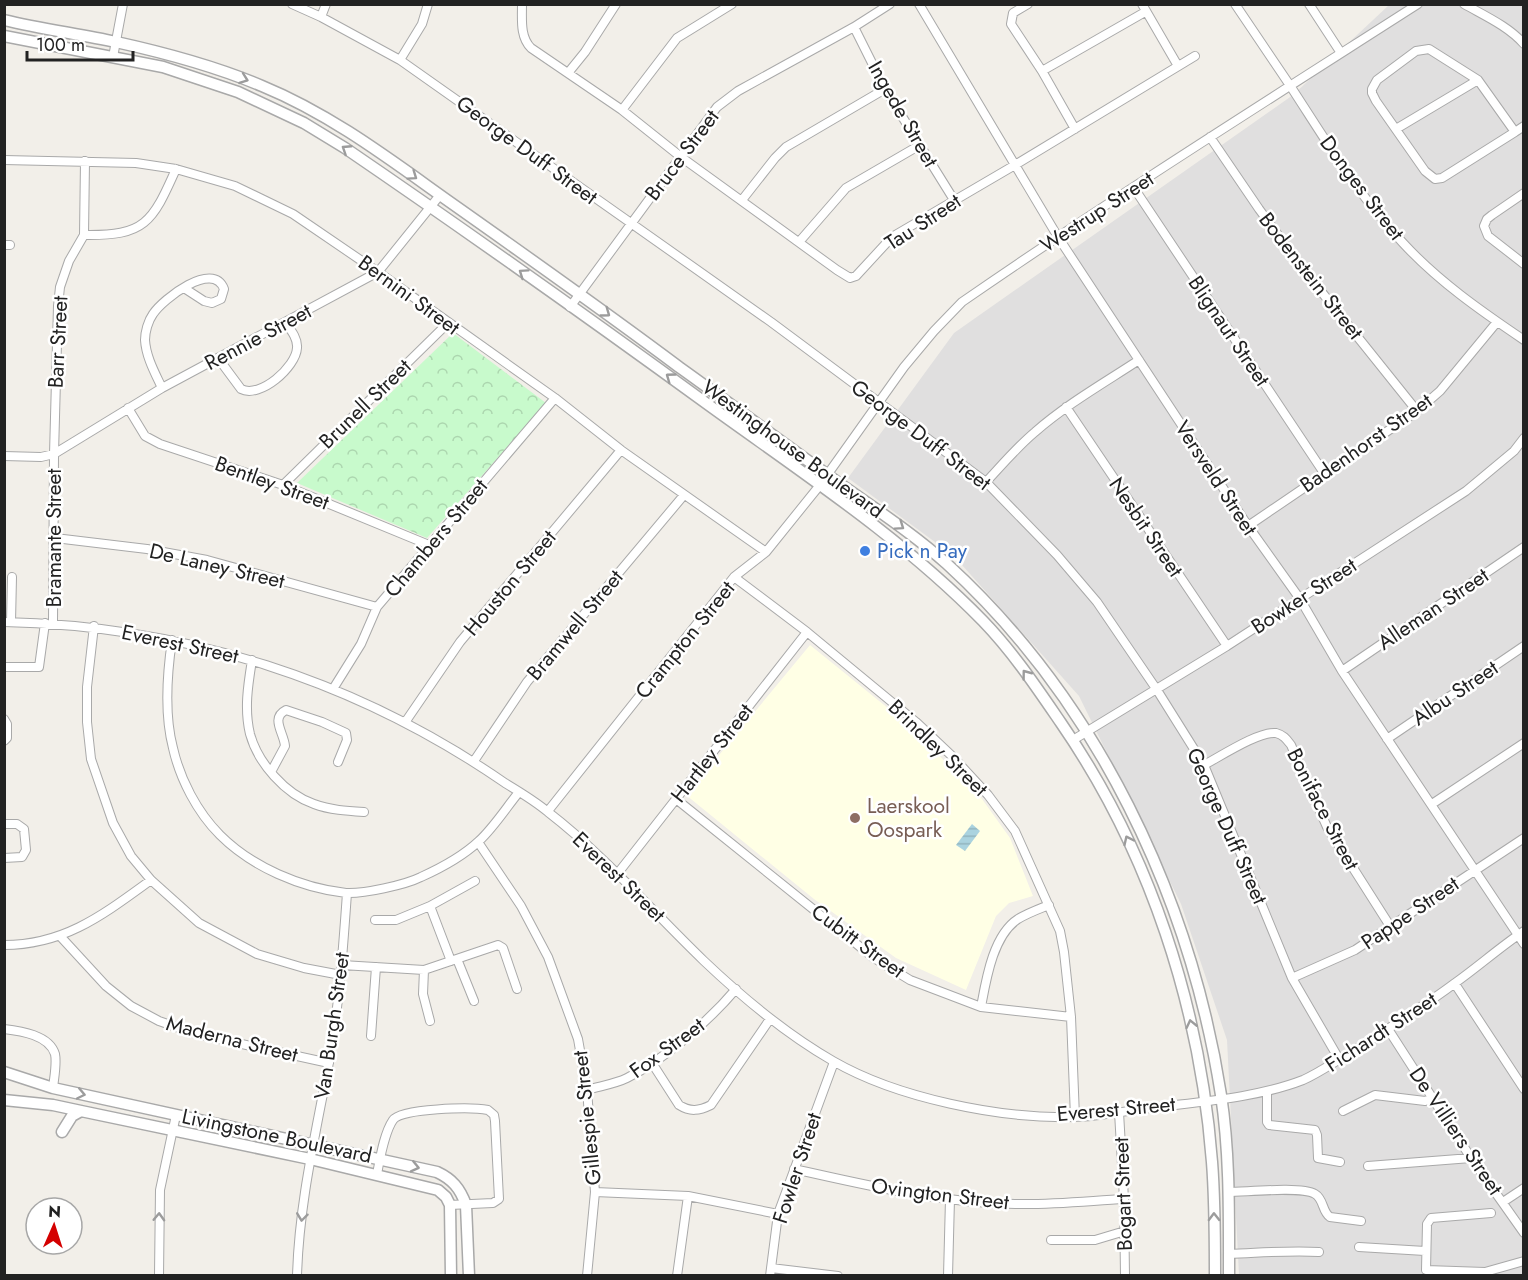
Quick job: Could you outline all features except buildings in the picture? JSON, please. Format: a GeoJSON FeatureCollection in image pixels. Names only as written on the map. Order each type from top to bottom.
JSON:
{"type":"FeatureCollection","features":[{"type":"Feature","properties":{"kind":"street"},"geometry":{"type":"LineString","coordinates":[[113,57],[123,4]]}},
{"type":"Feature","properties":{"kind":"street","name":"George Duff Street"},"geometry":{"type":"LineString","coordinates":[[292,4],[321,16],[400,60],[771,322],[987,482],[1057,555],[1097,602],[1157,690],[1204,765],[1292,978],[1339,1059]]}},
{"type":"Feature","properties":{"kind":"street"},"geometry":{"type":"LineString","coordinates":[[321,16],[326,4]]}},
{"type":"Feature","properties":{"kind":"street"},"geometry":{"type":"LineString","coordinates":[[400,60],[422,24],[428,4]]}},
{"type":"Feature","properties":{"kind":"street","name":"Tau Street"},"geometry":{"type":"LineString","coordinates":[[522,4],[525,42],[622,110],[681,157],[845,276],[853,278],[892,237],[1195,56]]}},
{"type":"Feature","properties":{"kind":"street"},"geometry":{"type":"LineString","coordinates":[[568,73],[589,46],[616,4]]}},
{"type":"Feature","properties":{"kind":"street"},"geometry":{"type":"LineString","coordinates":[[622,110],[677,38],[732,4]]}},
{"type":"Feature","properties":{"kind":"street","name":"Bruce Street"},"geometry":{"type":"LineString","coordinates":[[570,307],[705,121],[728,97],[854,27],[890,4]]}},
{"type":"Feature","properties":{"kind":"street","name":"Versveld Street"},"geometry":{"type":"LineString","coordinates":[[920,4],[1058,237],[1248,526],[1299,599],[1342,671],[1387,739],[1520,933],[1524,944]]}},
{"type":"Feature","properties":{"kind":"street"},"geometry":{"type":"LineString","coordinates":[[1028,4],[1013,13],[1011,19],[1014,30],[1042,71],[1075,129]]}},
{"type":"Feature","properties":{"kind":"street","name":"Donges Street"},"geometry":{"type":"LineString","coordinates":[[1235,4],[1321,136],[1357,187],[1403,244],[1436,275],[1524,340]]}},
{"type":"Feature","properties":{"kind":"street"},"geometry":{"type":"LineString","coordinates":[[1309,4],[1341,53]]}},
{"type":"Feature","properties":{"kind":"street","name":"Westrup Street"},"geometry":{"type":"LineString","coordinates":[[827,475],[904,367],[955,308],[1058,237],[1289,85],[1418,4]]}},
{"type":"Feature","properties":{"kind":"street"},"geometry":{"type":"LineString","coordinates":[[1464,4],[1512,32],[1524,44]]}},
{"type":"Feature","properties":{"kind":"street"},"geometry":{"type":"LineString","coordinates":[[1042,71],[1144,8],[1178,66]]}},
{"type":"Feature","properties":{"kind":"street","name":"Westinghouse Boulevard"},"geometry":{"type":"LineString","coordinates":[[4,20],[189,59],[262,86],[303,105],[347,130],[580,294],[907,532],[965,582],[1040,665],[1086,731],[1120,791],[1182,931],[1198,984],[1222,1098],[1228,1192],[1229,1275]]}},
{"type":"Feature","properties":{"kind":"street","name":"Ingede Street"},"geometry":{"type":"LineString","coordinates":[[854,27],[885,89],[954,200]]}},
{"type":"Feature","properties":{"kind":"street","name":"Westinghouse Boulevard"},"geometry":{"type":"LineString","coordinates":[[4,36],[163,67],[238,92],[304,123],[345,148],[820,485],[908,552],[983,621],[1024,670],[1073,740],[1128,838],[1156,905],[1188,1009],[1205,1100],[1213,1171],[1215,1275]]}},
{"type":"Feature","properties":{"kind":"street"},"geometry":{"type":"LineString","coordinates":[[1515,132],[1478,80],[1435,52],[1423,49],[1416,51],[1377,80],[1372,88],[1376,101],[1425,171],[1437,180],[1515,132],[1524,126]]}},
{"type":"Feature","properties":{"kind":"street"},"geometry":{"type":"LineString","coordinates":[[1396,129],[1478,80]]}},
{"type":"Feature","properties":{"kind":"street"},"geometry":{"type":"LineString","coordinates":[[742,200],[786,147],[885,89]]}},
{"type":"Feature","properties":{"kind":"street","name":"Bodenstein Street"},"geometry":{"type":"LineString","coordinates":[[1210,137],[1291,252],[1416,411]]}},
{"type":"Feature","properties":{"kind":"street"},"geometry":{"type":"LineString","coordinates":[[799,242],[846,188],[920,145]]}},
{"type":"Feature","properties":{"kind":"street","name":"Bernini Street"},"geometry":{"type":"LineString","coordinates":[[4,160],[136,163],[176,170],[235,186],[293,214],[555,398],[621,450],[766,552]]}},
{"type":"Feature","properties":{"kind":"street","name":"Barr Street"},"geometry":{"type":"LineString","coordinates":[[54,454],[60,286],[69,261],[84,235],[85,161]]}},
{"type":"Feature","properties":{"kind":"street"},"geometry":{"type":"LineString","coordinates":[[84,235],[113,235],[141,226],[156,210],[176,170]]}},
{"type":"Feature","properties":{"kind":"street","name":"Blignaut Street"},"geometry":{"type":"LineString","coordinates":[[1134,188],[1324,473]]}},
{"type":"Feature","properties":{"kind":"street"},"geometry":{"type":"LineString","coordinates":[[1524,193],[1487,219],[1484,226],[1488,236],[1524,264]]}},
{"type":"Feature","properties":{"kind":"street","name":"Rennie Street"},"geometry":{"type":"LineString","coordinates":[[54,454],[162,388],[378,272],[440,195]]}},
{"type":"Feature","properties":{"kind":"street"},"geometry":{"type":"LineString","coordinates":[[162,388],[147,351],[145,340],[147,326],[161,305],[184,288]]}},
{"type":"Feature","properties":{"kind":"street"},"geometry":{"type":"LineString","coordinates":[[218,358],[241,389],[250,392],[269,384],[287,367],[297,350],[296,340],[285,322]]}},
{"type":"Feature","properties":{"kind":"street","name":"Badenhorst Street"},"geometry":{"type":"LineString","coordinates":[[1248,526],[1416,411],[1440,391],[1497,322]]}},
{"type":"Feature","properties":{"kind":"street","name":"Brunell Street"},"geometry":{"type":"LineString","coordinates":[[283,485],[448,323]]}},
{"type":"Feature","properties":{"kind":"street"},"geometry":{"type":"LineString","coordinates":[[987,482],[1018,448],[1066,407],[1139,360]]}},
{"type":"Feature","properties":{"kind":"street","name":"Chambers Street"},"geometry":{"type":"LineString","coordinates":[[333,689],[361,644],[377,607],[555,398]]}},
{"type":"Feature","properties":{"kind":"street","name":"Nesbit Street"},"geometry":{"type":"LineString","coordinates":[[1066,407],[1227,646]]}},
{"type":"Feature","properties":{"kind":"street","name":"Bentley Street"},"geometry":{"type":"LineString","coordinates":[[128,408],[140,429],[151,440],[283,485],[429,545]]}},
{"type":"Feature","properties":{"kind":"street","name":"Bowker Street"},"geometry":{"type":"LineString","coordinates":[[1073,740],[1227,646],[1466,491],[1514,451],[1524,438]]}},
{"type":"Feature","properties":{"kind":"street","name":"Houston Street"},"geometry":{"type":"LineString","coordinates":[[406,721],[460,642],[621,450]]}},
{"type":"Feature","properties":{"kind":"street"},"geometry":{"type":"LineString","coordinates":[[4,456],[41,457],[54,454]]}},
{"type":"Feature","properties":{"kind":"street","name":"Bramante Street"},"geometry":{"type":"LineString","coordinates":[[4,667],[39,667],[49,623],[55,538],[54,454]]}},
{"type":"Feature","properties":{"kind":"street","name":"Crampton Street"},"geometry":{"type":"LineString","coordinates":[[548,811],[734,577],[766,552],[827,475]]}},
{"type":"Feature","properties":{"kind":"street","name":"Bramwell Street"},"geometry":{"type":"LineString","coordinates":[[474,761],[527,682],[684,495]]}},
{"type":"Feature","properties":{"kind":"street","name":"De Laney Street"},"geometry":{"type":"LineString","coordinates":[[55,538],[147,549],[207,560],[377,607]]}},
{"type":"Feature","properties":{"kind":"street","name":"Alleman Street"},"geometry":{"type":"LineString","coordinates":[[1342,671],[1524,548]]}},
{"type":"Feature","properties":{"kind":"street"},"geometry":{"type":"LineString","coordinates":[[8,622],[12,577]]}},
{"type":"Feature","properties":{"kind":"street","name":"Brindley Street"},"geometry":{"type":"LineString","coordinates":[[734,577],[807,632],[916,722],[954,757],[988,795],[1015,831],[1060,931],[1071,1017],[1075,1117]]}},
{"type":"Feature","properties":{"kind":"street","name":"Everest Street"},"geometry":{"type":"LineString","coordinates":[[8,622],[94,627],[172,640],[252,660],[333,689],[406,721],[474,761],[548,811],[618,873],[705,962],[770,1019],[834,1062],[881,1083],[965,1107],[1013,1114],[1075,1117],[1222,1098]]}},
{"type":"Feature","properties":{"kind":"street"},"geometry":{"type":"LineString","coordinates":[[94,627],[87,687],[87,722],[92,759],[113,823],[131,856],[151,880],[199,923],[257,954],[304,968],[341,975]]}},
{"type":"Feature","properties":{"kind":"street","name":"Hartley Street"},"geometry":{"type":"LineString","coordinates":[[618,873],[807,632]]}},
{"type":"Feature","properties":{"kind":"street"},"geometry":{"type":"LineString","coordinates":[[172,640],[168,716],[172,747],[189,791],[220,835],[249,860],[301,884],[347,893],[386,888],[419,878],[455,859],[478,842],[519,792]]}},
{"type":"Feature","properties":{"kind":"street","name":"Albu Street"},"geometry":{"type":"LineString","coordinates":[[1387,739],[1524,646]]}},
{"type":"Feature","properties":{"kind":"street"},"geometry":{"type":"LineString","coordinates":[[252,660],[247,693],[250,734],[257,751],[271,772],[290,791],[313,804],[335,810],[364,812]]}},
{"type":"Feature","properties":{"kind":"street"},"geometry":{"type":"LineString","coordinates":[[271,772],[284,751],[285,741],[278,719],[280,714],[286,710],[346,733],[347,740],[338,762]]}},
{"type":"Feature","properties":{"kind":"street"},"geometry":{"type":"LineString","coordinates":[[4,719],[8,724],[7,738],[4,741]]}},
{"type":"Feature","properties":{"kind":"street","name":"Boniface Street"},"geometry":{"type":"LineString","coordinates":[[1204,765],[1258,737],[1276,734],[1284,736],[1291,745],[1327,827],[1390,926]]}},
{"type":"Feature","properties":{"kind":"street"},"geometry":{"type":"LineString","coordinates":[[1432,804],[1524,743]]}},
{"type":"Feature","properties":{"kind":"street","name":"Cubitt Street"},"geometry":{"type":"LineString","coordinates":[[676,799],[874,958],[910,980],[981,1007],[1071,1017]]}},
{"type":"Feature","properties":{"kind":"street"},"geometry":{"type":"LineString","coordinates":[[4,824],[17,824],[24,828],[26,850],[22,857],[4,858]]}},
{"type":"Feature","properties":{"kind":"street","name":"Pappe Street"},"geometry":{"type":"LineString","coordinates":[[1292,978],[1335,961],[1355,950],[1524,838]]}},
{"type":"Feature","properties":{"kind":"street","name":"Gillespie Street"},"geometry":{"type":"LineString","coordinates":[[478,842],[521,906],[548,957],[578,1039],[587,1090],[595,1192],[587,1275]]}},
{"type":"Feature","properties":{"kind":"street"},"geometry":{"type":"LineString","coordinates":[[4,945],[60,936],[97,919],[151,880]]}},
{"type":"Feature","properties":{"kind":"street"},"geometry":{"type":"LineString","coordinates":[[375,920],[396,920],[430,906],[475,881]]}},
{"type":"Feature","properties":{"kind":"street","name":"Van Burgh Street"},"geometry":{"type":"LineString","coordinates":[[297,1275],[312,1144],[329,1063],[341,975],[347,893]]}},
{"type":"Feature","properties":{"kind":"street"},"geometry":{"type":"LineString","coordinates":[[981,1007],[988,972],[1004,934],[1019,918],[1049,905]]}},
{"type":"Feature","properties":{"kind":"street"},"geometry":{"type":"LineString","coordinates":[[430,906],[474,1001]]}},
{"type":"Feature","properties":{"kind":"street","name":"Fichardt Street"},"geometry":{"type":"LineString","coordinates":[[1222,1098],[1267,1092],[1321,1071],[1389,1029],[1455,984],[1520,933]]}},
{"type":"Feature","properties":{"kind":"street","name":"Maderna Street"},"geometry":{"type":"LineString","coordinates":[[60,936],[106,986],[131,1006],[159,1021],[196,1034],[329,1063]]}},
{"type":"Feature","properties":{"kind":"street"},"geometry":{"type":"LineString","coordinates":[[342,965],[424,970],[500,945],[517,989]]}},
{"type":"Feature","properties":{"kind":"street","name":"Van Burgh Street"},"geometry":{"type":"LineString","coordinates":[[371,1036],[376,967]]}},
{"type":"Feature","properties":{"kind":"street"},"geometry":{"type":"LineString","coordinates":[[424,970],[423,994],[430,1021]]}},
{"type":"Feature","properties":{"kind":"street"},"geometry":{"type":"LineString","coordinates":[[1455,984],[1524,1089]]}},
{"type":"Feature","properties":{"kind":"street","name":"Fox Street"},"geometry":{"type":"LineString","coordinates":[[587,1090],[618,1082],[652,1063],[704,1023],[736,989]]}},
{"type":"Feature","properties":{"kind":"street"},"geometry":{"type":"LineString","coordinates":[[652,1063],[679,1105],[685,1109],[703,1109],[711,1105],[770,1019]]}},
{"type":"Feature","properties":{"kind":"street"},"geometry":{"type":"LineString","coordinates":[[4,1029],[38,1036],[53,1050],[55,1057],[53,1088]]}},
{"type":"Feature","properties":{"kind":"street","name":"De Villiers Street"},"geometry":{"type":"LineString","coordinates":[[1389,1029],[1471,1158],[1524,1233]]}},
{"type":"Feature","properties":{"kind":"street","name":"Fowler Street"},"geometry":{"type":"LineString","coordinates":[[770,1272],[778,1214],[834,1062]]}},
{"type":"Feature","properties":{"kind":"street","name":"Livingstone Boulevard"},"geometry":{"type":"LineString","coordinates":[[4,1072],[53,1088],[437,1172],[447,1177],[462,1194],[466,1204]]}},
{"type":"Feature","properties":{"kind":"street"},"geometry":{"type":"LineString","coordinates":[[1267,1092],[1267,1122],[1269,1125],[1315,1130],[1318,1158],[1340,1162]]}},
{"type":"Feature","properties":{"kind":"street"},"geometry":{"type":"LineString","coordinates":[[1343,1111],[1375,1095],[1425,1101],[1433,1098]]}},
{"type":"Feature","properties":{"kind":"street","name":"Livingstone Boulevard"},"geometry":{"type":"LineString","coordinates":[[4,1100],[53,1105],[377,1174],[438,1190],[446,1197],[450,1205]]}},
{"type":"Feature","properties":{"kind":"street"},"geometry":{"type":"LineString","coordinates":[[377,1174],[392,1121],[402,1114],[436,1110],[488,1110],[494,1115],[499,1199],[493,1203],[450,1205],[451,1275]]}},
{"type":"Feature","properties":{"kind":"street"},"geometry":{"type":"LineString","coordinates":[[62,1131],[72,1116],[81,1111]]}},
{"type":"Feature","properties":{"kind":"street","name":"Bogart Street"},"geometry":{"type":"LineString","coordinates":[[1119,1112],[1125,1275]]}},
{"type":"Feature","properties":{"kind":"street"},"geometry":{"type":"LineString","coordinates":[[159,1275],[160,1190],[177,1115]]}},
{"type":"Feature","properties":{"kind":"street"},"geometry":{"type":"LineString","coordinates":[[1368,1166],[1471,1158]]}},
{"type":"Feature","properties":{"kind":"street","name":"Ovington Street"},"geometry":{"type":"LineString","coordinates":[[794,1169],[880,1188],[950,1199],[1015,1204],[1124,1199]]}},
{"type":"Feature","properties":{"kind":"street"},"geometry":{"type":"LineString","coordinates":[[1503,1202],[1524,1188]]}},
{"type":"Feature","properties":{"kind":"street"},"geometry":{"type":"LineString","coordinates":[[595,1192],[688,1196],[778,1214]]}},
{"type":"Feature","properties":{"kind":"street"},"geometry":{"type":"LineString","coordinates":[[1228,1192],[1313,1193],[1318,1196],[1326,1215],[1330,1218],[1361,1221]]}},
{"type":"Feature","properties":{"kind":"street"},"geometry":{"type":"LineString","coordinates":[[677,1275],[688,1196]]}},
{"type":"Feature","properties":{"kind":"street"},"geometry":{"type":"LineString","coordinates":[[948,1275],[950,1199]]}},
{"type":"Feature","properties":{"kind":"street"},"geometry":{"type":"LineString","coordinates":[[466,1204],[469,1275]]}},
{"type":"Feature","properties":{"kind":"street"},"geometry":{"type":"LineString","coordinates":[[1491,1213],[1431,1218],[1427,1224],[1424,1268],[1429,1272],[1485,1272],[1524,1262]]}},
{"type":"Feature","properties":{"kind":"street"},"geometry":{"type":"LineString","coordinates":[[1051,1240],[1095,1240],[1125,1231]]}},
{"type":"Feature","properties":{"kind":"street"},"geometry":{"type":"LineString","coordinates":[[1359,1247],[1425,1251]]}},
{"type":"Feature","properties":{"kind":"street"},"geometry":{"type":"LineString","coordinates":[[1229,1254],[1276,1253],[1293,1250],[1319,1252]]}},
{"type":"Feature","properties":{"kind":"street"},"geometry":{"type":"LineString","coordinates":[[770,1272],[838,1275]]}},
{"type":"Feature","properties":{"kind":"shaded area"},"geometry":{"type":"Polygon","coordinates":[[[1389,5],[1523,5],[1523,1275],[1239,1275],[1227,1040],[1181,904],[1079,696],[954,556],[848,478],[954,333],[1293,95],[1389,5]]]}},
{"type":"Feature","properties":{"kind":"shaded area","name":"Laerskool Oospark"},"geometry":{"type":"Polygon","coordinates":[[[810,645],[910,726],[982,799],[1010,838],[1033,896],[1009,903],[996,916],[966,990],[896,958],[814,899],[686,795],[810,645]]]}},
{"type":"Feature","properties":{"kind":"green space"},"geometry":{"type":"Polygon","coordinates":[[[453,333],[546,403],[427,538],[297,483],[453,333]]]}},
{"type":"Feature","properties":{"kind":"water"},"geometry":{"type":"Polygon","coordinates":[[[972,824],[980,831],[965,851],[956,845],[972,824]]]}},
{"type":"Feature","properties":{"kind":"place","name":"Pick n Pay"},"geometry":{"type":"Point","coordinates":[865,551]}},
{"type":"Feature","properties":{"kind":"place","name":"Laerskool Oospark"},"geometry":{"type":"Point","coordinates":[855,818]}}]}
